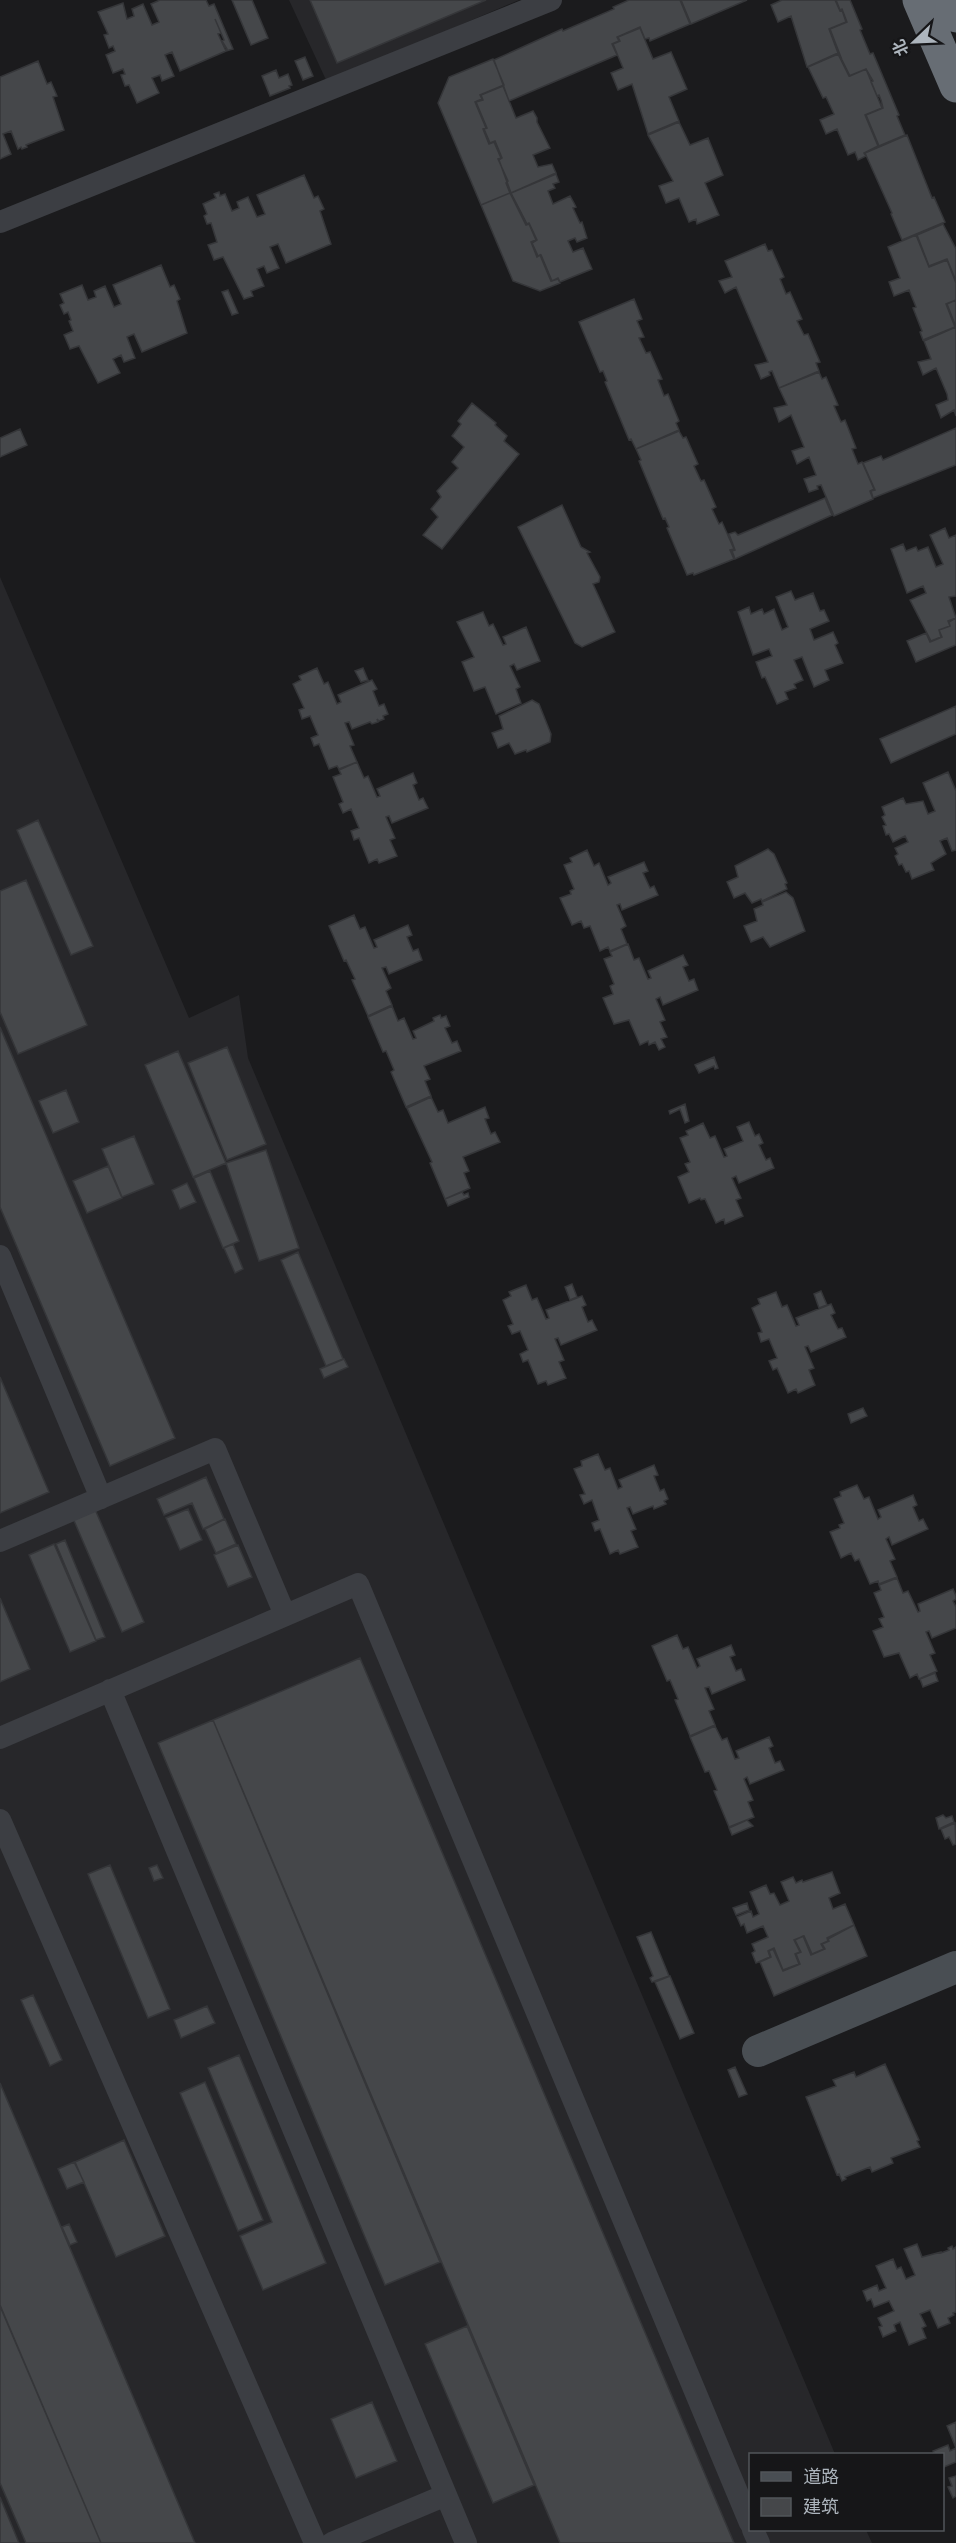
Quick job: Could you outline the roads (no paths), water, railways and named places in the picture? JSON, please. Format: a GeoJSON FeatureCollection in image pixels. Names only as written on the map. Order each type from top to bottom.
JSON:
{"type":"FeatureCollection","features":[{"type":"Feature","properties":{"kind":"highway"},"geometry":{"type":"LineString","coordinates":[[919,0],[956,86]]}},
{"type":"Feature","properties":{"kind":"highway"},"geometry":{"type":"LineString","coordinates":[[949,0],[956,16]]}},
{"type":"Feature","properties":{"kind":"street"},"geometry":{"type":"LineString","coordinates":[[0,222],[551,0]]}},
{"type":"Feature","properties":{"kind":"street"},"geometry":{"type":"LineString","coordinates":[[0,1256],[101,1498]]}},
{"type":"Feature","properties":{"kind":"street"},"geometry":{"type":"LineString","coordinates":[[0,1541],[215,1449],[285,1615]]}},
{"type":"Feature","properties":{"kind":"street"},"geometry":{"type":"LineString","coordinates":[[0,1738],[358,1584],[749,2521]]}},
{"type":"Feature","properties":{"kind":"street"},"geometry":{"type":"LineString","coordinates":[[110,1690],[466,2543]]}},
{"type":"Feature","properties":{"kind":"street"},"geometry":{"type":"LineString","coordinates":[[0,1820],[315,2543]]}},
{"type":"Feature","properties":{"kind":"street"},"geometry":{"type":"LineString","coordinates":[[758,2051],[956,1967]]}},
{"type":"Feature","properties":{"kind":"street"},"geometry":{"type":"LineString","coordinates":[[332,2543],[446,2495]]}}]}
